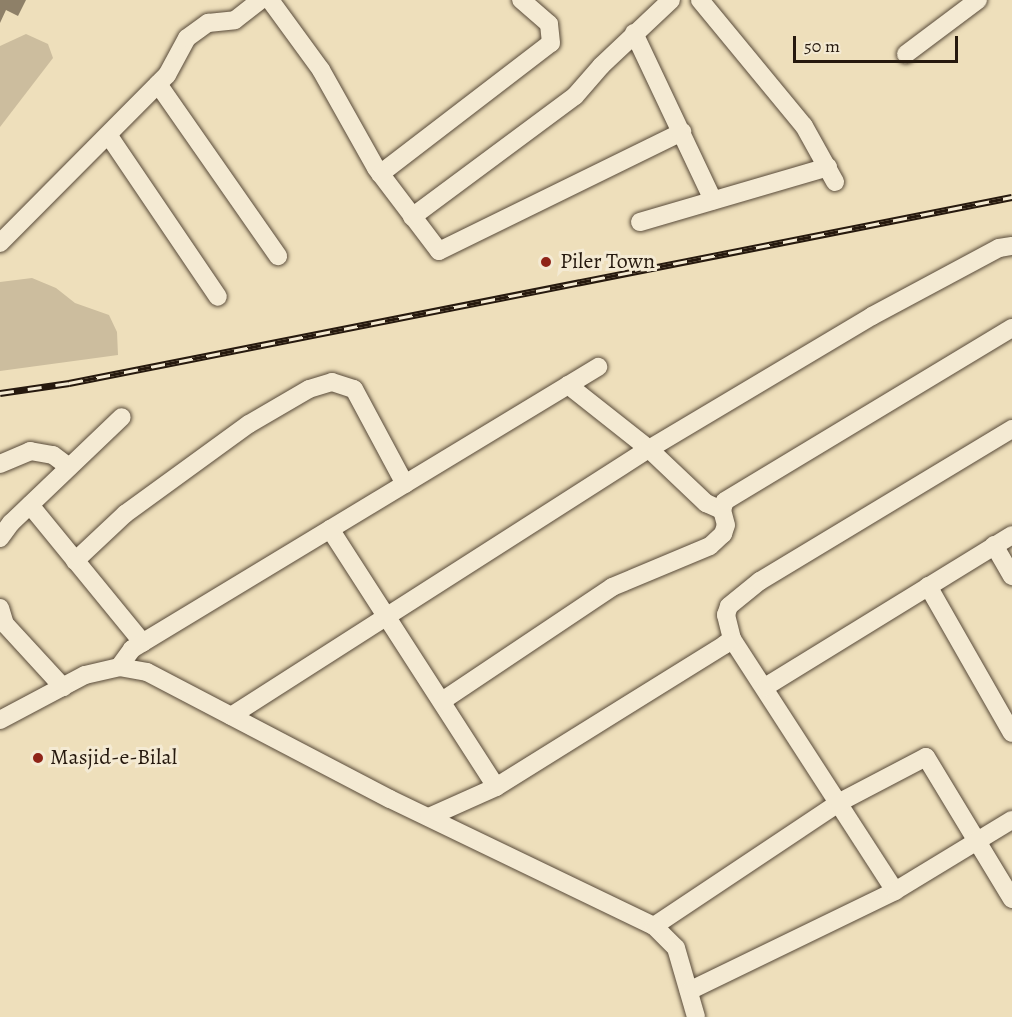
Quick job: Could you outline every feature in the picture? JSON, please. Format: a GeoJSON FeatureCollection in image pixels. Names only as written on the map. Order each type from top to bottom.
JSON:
{"type":"FeatureCollection","features":[{"type":"Feature","properties":{"kind":"street"},"geometry":{"type":"LineString","coordinates":[[0,243],[109,136],[158,84],[187,38],[208,22],[224,22],[247,14],[261,0]]}},
{"type":"Feature","properties":{"kind":"street"},"geometry":{"type":"LineString","coordinates":[[270,0],[321,70],[380,174],[439,251],[682,132]]}},
{"type":"Feature","properties":{"kind":"street"},"geometry":{"type":"LineString","coordinates":[[412,218],[574,96],[634,33],[671,0]]}},
{"type":"Feature","properties":{"kind":"street"},"geometry":{"type":"LineString","coordinates":[[640,222],[713,200],[831,175],[804,126],[772,83],[700,0]]}},
{"type":"Feature","properties":{"kind":"street"},"geometry":{"type":"LineString","coordinates":[[906,54],[978,0]]}},
{"type":"Feature","properties":{"kind":"street"},"geometry":{"type":"LineString","coordinates":[[380,174],[551,43],[549,24],[527,1]]}},
{"type":"Feature","properties":{"kind":"street"},"geometry":{"type":"LineString","coordinates":[[634,33],[713,200]]}},
{"type":"Feature","properties":{"kind":"street"},"geometry":{"type":"LineString","coordinates":[[158,84],[278,256]]}},
{"type":"Feature","properties":{"kind":"street"},"geometry":{"type":"LineString","coordinates":[[109,136],[218,297]]}},
{"type":"Feature","properties":{"kind":"street"},"geometry":{"type":"LineString","coordinates":[[231,716],[649,448],[872,316],[999,248],[1012,246]]}},
{"type":"Feature","properties":{"kind":"street"},"geometry":{"type":"LineString","coordinates":[[442,701],[612,587],[710,546],[726,525],[722,510],[725,501],[1012,328]]}},
{"type":"Feature","properties":{"kind":"street"},"geometry":{"type":"LineString","coordinates":[[119,667],[132,649],[598,367]]}},
{"type":"Feature","properties":{"kind":"street"},"geometry":{"type":"LineString","coordinates":[[75,561],[126,514],[249,424],[309,389],[332,382],[354,389],[405,484]]}},
{"type":"Feature","properties":{"kind":"street"},"geometry":{"type":"LineString","coordinates":[[568,385],[649,448],[706,504],[722,510]]}},
{"type":"Feature","properties":{"kind":"street"},"geometry":{"type":"LineString","coordinates":[[0,538],[30,505],[122,417]]}},
{"type":"Feature","properties":{"kind":"street"},"geometry":{"type":"LineString","coordinates":[[895,891],[840,802],[732,639],[726,615],[729,606],[760,581],[1012,429]]}},
{"type":"Feature","properties":{"kind":"street"},"geometry":{"type":"LineString","coordinates":[[0,464],[30,452],[53,455],[69,467]]}},
{"type":"Feature","properties":{"kind":"street"},"geometry":{"type":"LineString","coordinates":[[30,505],[142,643]]}},
{"type":"Feature","properties":{"kind":"street"},"geometry":{"type":"LineString","coordinates":[[330,530],[388,616],[496,787]]}},
{"type":"Feature","properties":{"kind":"street"},"geometry":{"type":"LineString","coordinates":[[765,687],[1012,534]]}},
{"type":"Feature","properties":{"kind":"street"},"geometry":{"type":"LineString","coordinates":[[994,545],[1012,576]]}},
{"type":"Feature","properties":{"kind":"street"},"geometry":{"type":"LineString","coordinates":[[927,586],[1012,733]]}},
{"type":"Feature","properties":{"kind":"street"},"geometry":{"type":"LineString","coordinates":[[0,609],[5,624],[63,687]]}},
{"type":"Feature","properties":{"kind":"street"},"geometry":{"type":"LineString","coordinates":[[429,817],[496,787],[732,639]]}},
{"type":"Feature","properties":{"kind":"street"},"geometry":{"type":"LineString","coordinates":[[0,720],[85,675],[119,667],[147,672],[429,817],[654,926],[676,948],[696,1017]]}},
{"type":"Feature","properties":{"kind":"street"},"geometry":{"type":"LineString","coordinates":[[654,926],[840,802],[926,757],[1012,899]]}},
{"type":"Feature","properties":{"kind":"street"},"geometry":{"type":"LineString","coordinates":[[688,991],[895,891],[1012,819]]}},
{"type":"Feature","properties":{"kind":"shaded area"},"geometry":{"type":"Polygon","coordinates":[[[26,34],[48,44],[53,58],[0,127],[0,46],[26,34]]]}},
{"type":"Feature","properties":{"kind":"shaded area"},"geometry":{"type":"Polygon","coordinates":[[[32,278],[56,288],[75,303],[109,315],[117,332],[118,355],[0,371],[0,282],[32,278]]]}},
{"type":"Feature","properties":{"kind":"building"},"geometry":{"type":"Polygon","coordinates":[[[0,0],[26,0],[18,16],[6,10],[0,23],[0,0]]]}},
{"type":"Feature","properties":{"kind":"railway"},"geometry":{"type":"LineString","coordinates":[[0,393],[69,383],[1012,197]]}},
{"type":"Feature","properties":{"kind":"place","name":"Piler Town"},"geometry":{"type":"Point","coordinates":[546,262]}},
{"type":"Feature","properties":{"kind":"place","name":"Masjid-e-Bilal"},"geometry":{"type":"Point","coordinates":[38,758]}}]}
